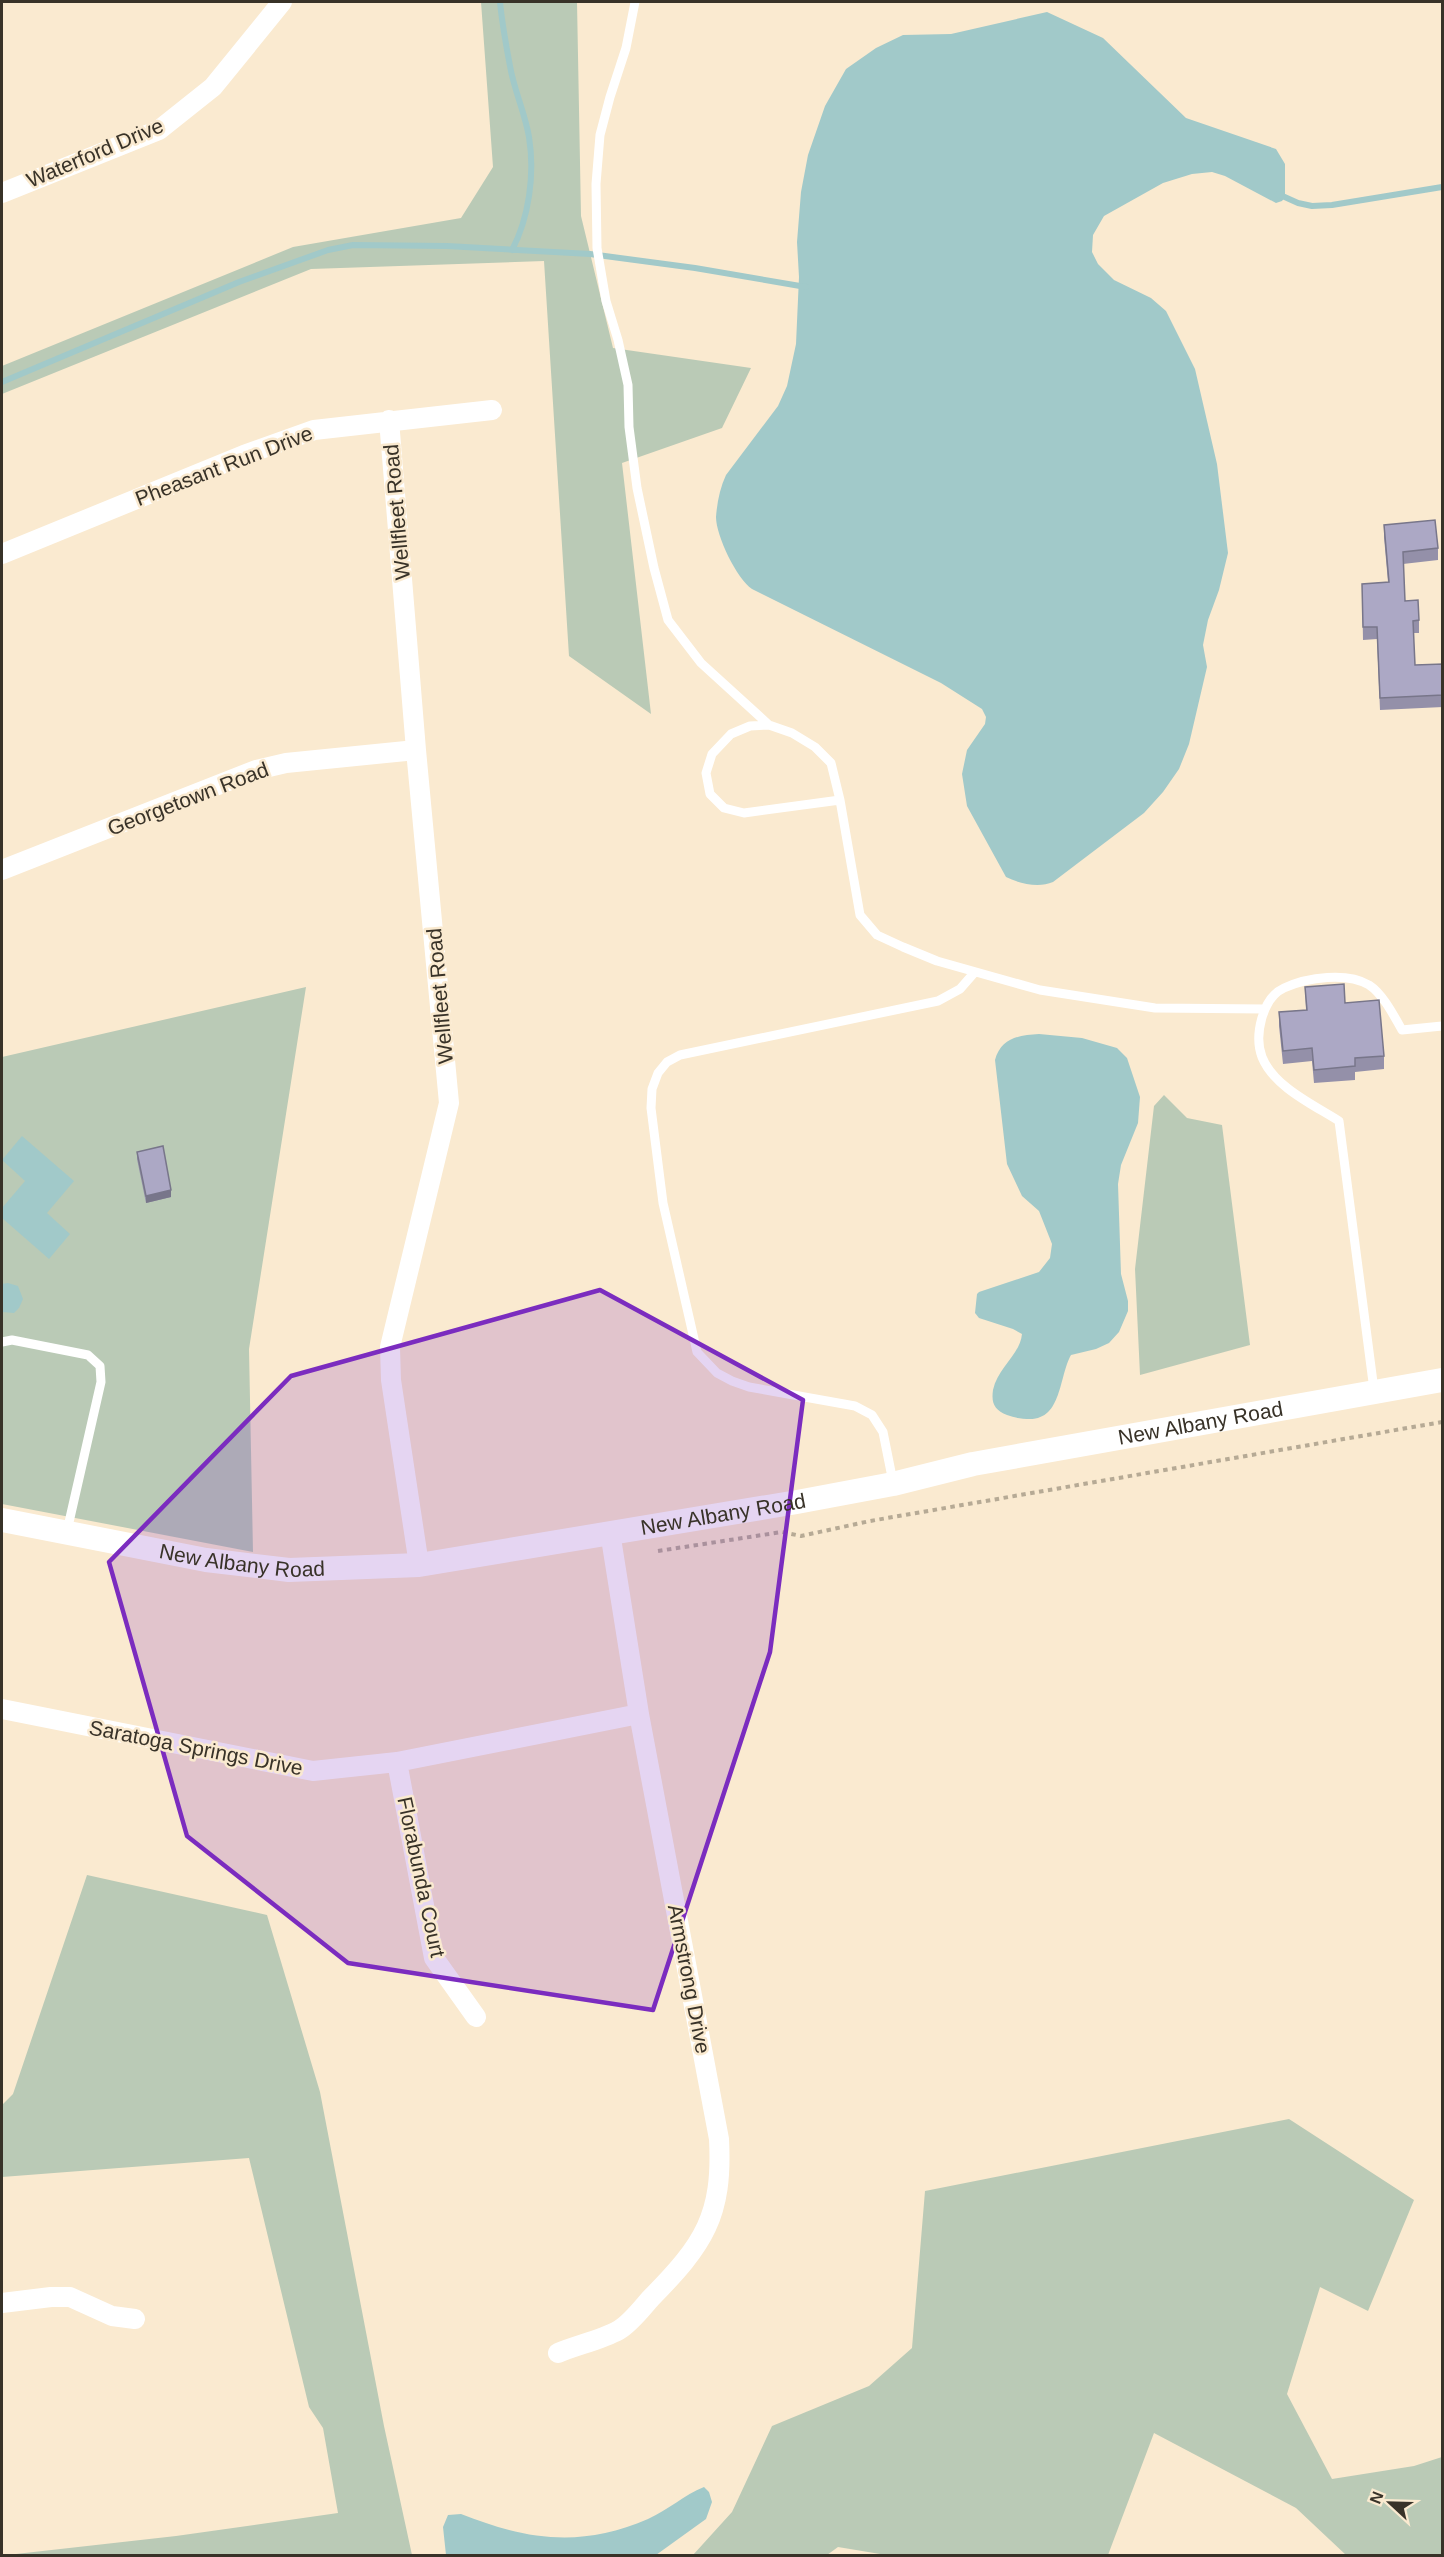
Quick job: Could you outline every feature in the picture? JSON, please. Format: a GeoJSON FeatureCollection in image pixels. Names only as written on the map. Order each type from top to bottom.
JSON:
{"type":"FeatureCollection","features":[{"type":"Feature","properties":{"kind":"street","name":"Waterford Drive"},"geometry":{"type":"LineString","coordinates":[[2,193],[159,130],[213,87],[282,2]]}},
{"type":"Feature","properties":{"kind":"street","name":"Pheasant Run Drive"},"geometry":{"type":"LineString","coordinates":[[2,554],[244,455],[314,430],[492,410]]}},
{"type":"Feature","properties":{"kind":"street","name":"Wellfleet Road"},"geometry":{"type":"LineString","coordinates":[[389,420],[416,750],[449,1103],[390,1347],[392,1392],[419,1565]]}},
{"type":"Feature","properties":{"kind":"street","name":"Georgetown Road"},"geometry":{"type":"LineString","coordinates":[[2,870],[256,770],[286,763],[416,750]]}},
{"type":"Feature","properties":{"kind":"street","name":"New Albany Road"},"geometry":{"type":"LineString","coordinates":[[2,1520],[206,1560],[289,1570],[419,1565],[893,1484],[973,1464],[1443,1380]]}},
{"type":"Feature","properties":{"kind":"street","name":"Armstrong Drive"},"geometry":{"type":"LineString","coordinates":[[558,2352],[620,2330],[678,2271],[701,2241],[715,2208],[721,2174],[719,2139],[639,1714],[610,1532]]}},
{"type":"Feature","properties":{"kind":"street","name":"Saratoga Springs Drive"},"geometry":{"type":"LineString","coordinates":[[2,1709],[313,1771],[397,1762],[639,1714]]}},
{"type":"Feature","properties":{"kind":"street","name":"Florabunda Court"},"geometry":{"type":"LineString","coordinates":[[397,1762],[434,1958],[476,2017]]}},
{"type":"Feature","properties":{"kind":"street"},"geometry":{"type":"LineString","coordinates":[[2,2303],[70,2297],[112,2316],[135,2319]]}},
{"type":"Feature","properties":{"kind":"lane"},"geometry":{"type":"LineString","coordinates":[[635,2],[626,48],[609,97],[600,135],[596,194],[597,248],[606,301],[628,385],[629,427],[637,488],[668,620],[701,663],[768,725]]}},
{"type":"Feature","properties":{"kind":"lane"},"geometry":{"type":"LineString","coordinates":[[840,800],[744,813],[724,808],[710,794],[706,773],[712,753],[731,734],[750,726],[768,725],[792,733],[815,747],[831,763],[840,800],[860,915],[877,935],[937,962],[1040,990],[1155,1008],[1265,1008]]}},
{"type":"Feature","properties":{"kind":"lane"},"geometry":{"type":"LineString","coordinates":[[893,1484],[883,1432],[872,1415],[855,1406],[732,1381],[706,1365],[697,1352],[663,1203],[652,1117],[652,1089],[658,1073],[667,1062],[680,1055],[938,1001],[960,989],[974,973]]}},
{"type":"Feature","properties":{"kind":"lane"},"geometry":{"type":"LineString","coordinates":[[1374,1392],[1340,1121],[1278,1080],[1262,1057],[1259,1030],[1265,1008],[1283,988],[1324,978],[1348,977],[1371,986],[1393,1013],[1402,1030],[1443,1026]]}},
{"type":"Feature","properties":{"kind":"lane"},"geometry":{"type":"LineString","coordinates":[[2,1342],[12,1340],[88,1355],[100,1366],[101,1382],[67,1532]]}},
{"type":"Feature","properties":{"kind":"path"},"geometry":{"type":"LineString","coordinates":[[658,1551],[782,1532],[801,1536],[870,1521],[1443,1422]]}},
{"type":"Feature","properties":{"kind":"highlighted area"},"geometry":{"type":"Polygon","coordinates":[[[600,1290],[803,1400],[770,1652],[653,2010],[348,1963],[187,1836],[109,1562],[291,1376],[600,1290]]]}},
{"type":"Feature","properties":{"kind":"green space"},"geometry":{"type":"Polygon","coordinates":[[[481,2],[577,2],[581,216],[613,348],[751,368],[722,428],[622,463],[651,714],[569,656],[544,261],[311,269],[2,394],[2,366],[293,247],[461,218],[493,167],[481,2]]]}},
{"type":"Feature","properties":{"kind":"green space"},"geometry":{"type":"Polygon","coordinates":[[[306,987],[249,1349],[253,1552],[2,1504],[2,1057],[306,987]]]}},
{"type":"Feature","properties":{"kind":"green space"},"geometry":{"type":"Polygon","coordinates":[[[1164,1095],[1187,1118],[1222,1125],[1250,1345],[1140,1375],[1135,1269],[1154,1106],[1164,1095]]]}},
{"type":"Feature","properties":{"kind":"green space"},"geometry":{"type":"Polygon","coordinates":[[[87,1875],[267,1915],[320,2092],[384,2426],[412,2555],[7,2555],[176,2536],[338,2513],[323,2428],[309,2407],[249,2158],[2,2177],[2,2105],[13,2094],[87,1875]]]}},
{"type":"Feature","properties":{"kind":"green space"},"geometry":{"type":"Polygon","coordinates":[[[1289,2119],[1414,2200],[1368,2311],[1320,2287],[1287,2394],[1332,2479],[1414,2466],[1442,2457],[1442,2555],[1346,2555],[1296,2508],[1154,2433],[1108,2555],[892,2556],[838,2547],[827,2555],[693,2555],[732,2512],[772,2426],[869,2386],[912,2348],[925,2191],[1289,2119]]]}},
{"type":"Feature","properties":{"kind":"water"},"geometry":{"type":"Polygon","coordinates":[[[1047,12],[1103,38],[1186,118],[1276,149],[1285,164],[1285,197],[1276,203],[1225,176],[1212,172],[1192,174],[1163,183],[1104,216],[1093,235],[1092,252],[1098,264],[1114,280],[1151,298],[1166,311],[1195,369],[1217,464],[1228,553],[1203,645],[1207,667],[1189,744],[1179,769],[1144,813],[1053,882],[1036,885],[1017,882],[1006,877],[967,806],[962,774],[967,750],[985,724],[986,717],[982,709],[941,683],[752,589],[740,576],[728,556],[716,517],[719,496],[726,475],[778,406],[787,386],[796,344],[799,277],[797,242],[801,192],[808,155],[825,106],[846,69],[876,48],[903,35],[951,34],[1047,12]]]}},
{"type":"Feature","properties":{"kind":"water"},"geometry":{"type":"Polygon","coordinates":[[[1025,1035],[1082,1038],[1117,1048],[1127,1058],[1140,1097],[1138,1123],[1121,1165],[1118,1184],[1121,1274],[1128,1301],[1128,1311],[1119,1332],[1109,1343],[1096,1349],[1071,1355],[1054,1404],[1040,1417],[1027,1419],[1003,1413],[997,1409],[993,1399],[993,1390],[999,1374],[1017,1348],[1022,1334],[979,1318],[975,1313],[979,1292],[1039,1272],[1050,1258],[1052,1244],[1039,1211],[1022,1196],[1007,1164],[995,1060],[1006,1042],[1025,1035]]]}},
{"type":"Feature","properties":{"kind":"water"},"geometry":{"type":"Polygon","coordinates":[[[22,1136],[74,1181],[47,1213],[70,1234],[49,1259],[2,1218],[2,1208],[25,1181],[2,1160],[22,1136]]]}},
{"type":"Feature","properties":{"kind":"water"},"geometry":{"type":"Polygon","coordinates":[[[2,1284],[18,1286],[23,1299],[14,1313],[2,1312],[2,1284]]]}},
{"type":"Feature","properties":{"kind":"water"},"geometry":{"type":"Polygon","coordinates":[[[704,2487],[709,2492],[712,2502],[706,2519],[656,2555],[446,2555],[443,2527],[448,2515],[461,2514],[485,2523],[532,2535],[577,2537],[600,2534],[648,2519],[704,2487]]]}},
{"type":"Feature","properties":{"kind":"building"},"geometry":{"type":"Polygon","coordinates":[[[1435,520],[1438,548],[1403,552],[1405,601],[1418,600],[1419,620],[1413,621],[1415,665],[1443,664],[1443,695],[1380,698],[1377,627],[1363,627],[1362,584],[1389,582],[1384,525],[1435,520]]]}},
{"type":"Feature","properties":{"kind":"building"},"geometry":{"type":"Polygon","coordinates":[[[1344,984],[1345,1003],[1379,1000],[1384,1056],[1355,1058],[1355,1066],[1314,1070],[1312,1048],[1283,1051],[1279,1012],[1307,1010],[1305,987],[1344,984]]]}},
{"type":"Feature","properties":{"kind":"building"},"geometry":{"type":"Polygon","coordinates":[[[163,1146],[171,1190],[146,1196],[137,1152],[163,1146]]]}},
{"type":"Feature","properties":{"kind":"waterway"},"geometry":{"type":"LineString","coordinates":[[500,2],[512,75],[531,151],[529,195],[523,224],[512,250]]}},
{"type":"Feature","properties":{"kind":"waterway"},"geometry":{"type":"LineString","coordinates":[[1278,194],[1298,203],[1312,206],[1332,205],[1442,187]]}},
{"type":"Feature","properties":{"kind":"waterway"},"geometry":{"type":"LineString","coordinates":[[2,382],[239,282],[328,250],[353,245],[447,246],[590,254],[695,268],[806,287]]}}]}
